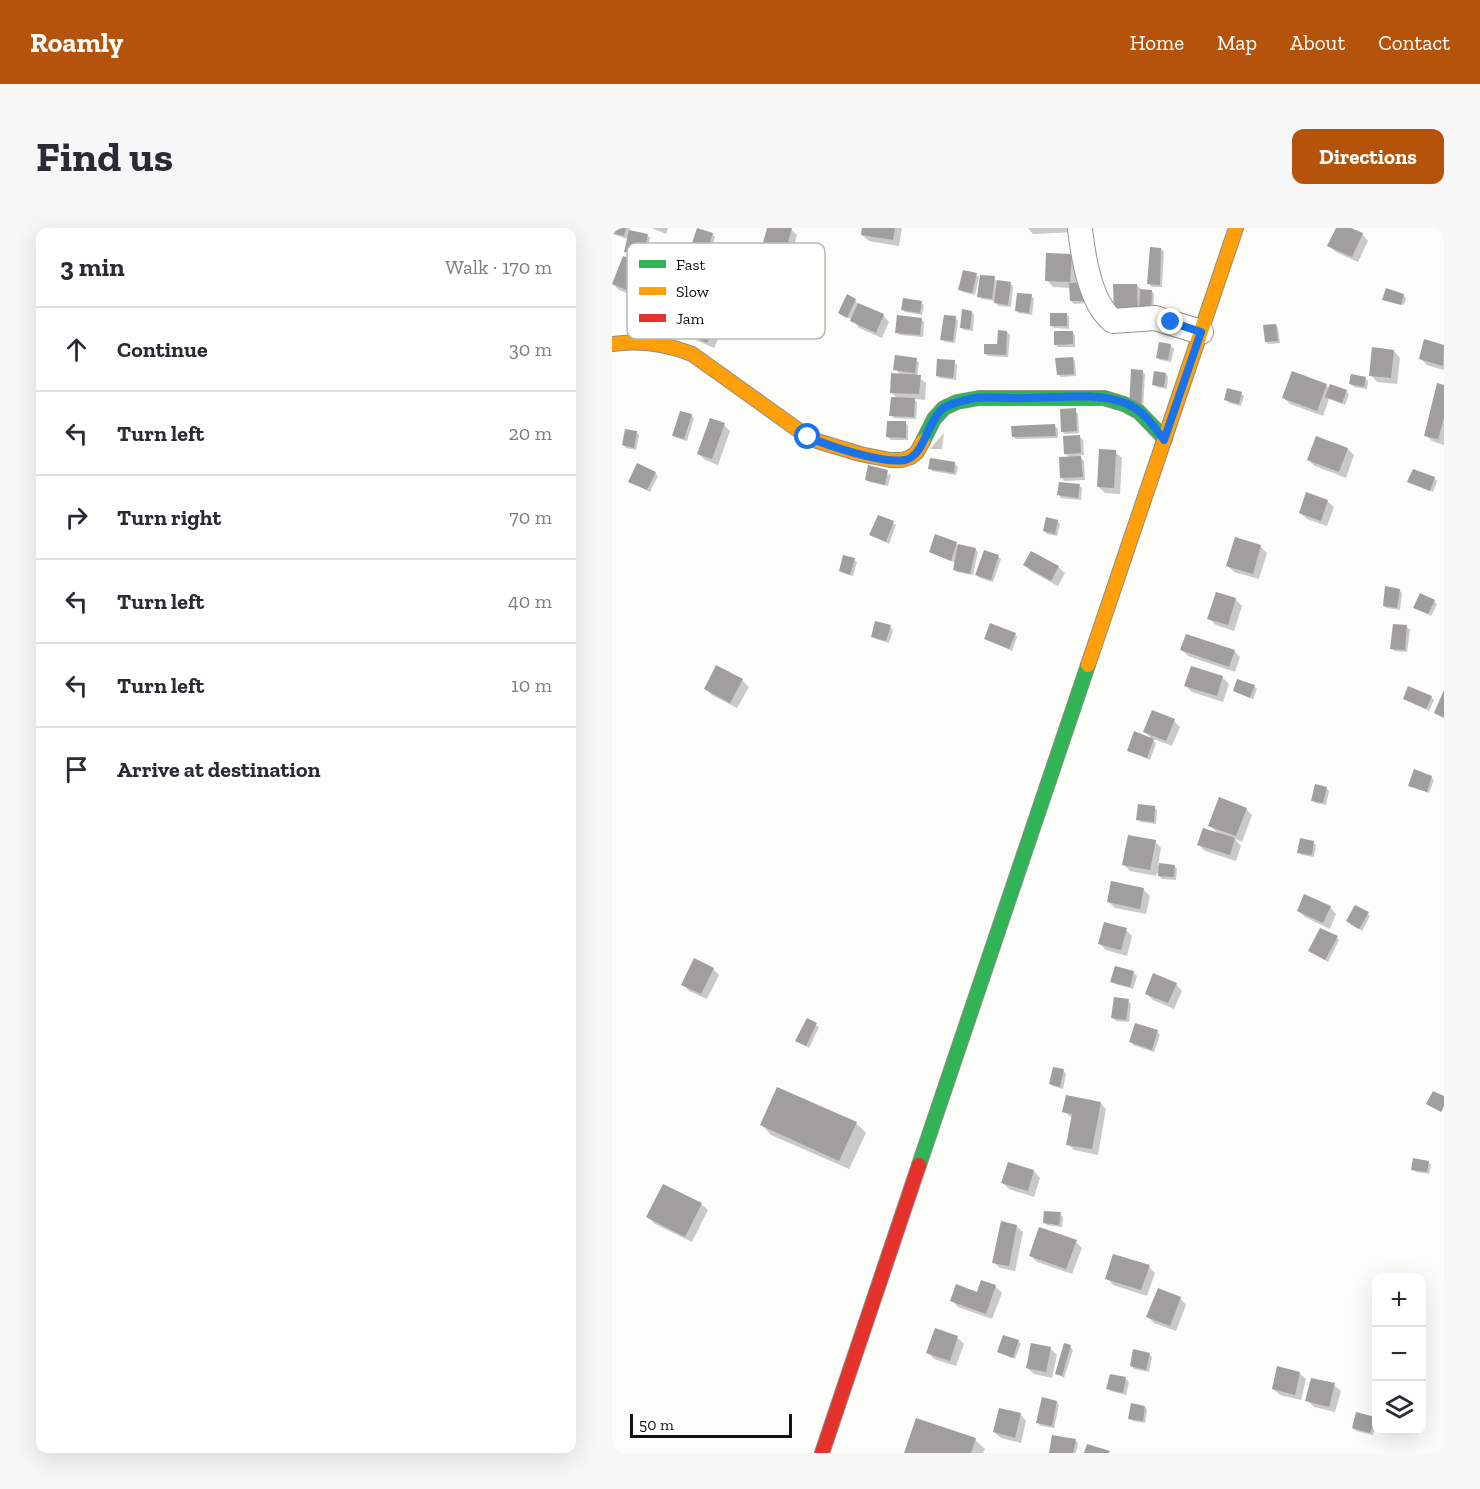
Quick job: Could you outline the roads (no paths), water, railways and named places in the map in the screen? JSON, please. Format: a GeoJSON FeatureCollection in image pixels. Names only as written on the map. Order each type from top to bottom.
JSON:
{"type":"FeatureCollection","features":[{"type":"Feature","properties":{"kind":"main road"},"geometry":{"type":"LineString","coordinates":[[822,1453],[1236,228]]}},
{"type":"Feature","properties":{"kind":"main road"},"geometry":{"type":"LineString","coordinates":[[612,344],[630,341],[656,342],[674,346],[692,354],[808,437],[857,454],[904,460],[913,456],[936,414],[946,406],[978,398],[1104,398],[1125,403],[1140,411],[1164,440]]}},
{"type":"Feature","properties":{"kind":"street"},"geometry":{"type":"LineString","coordinates":[[1080,228],[1089,277],[1103,314],[1113,321],[1155,318],[1201,332]]}}]}
